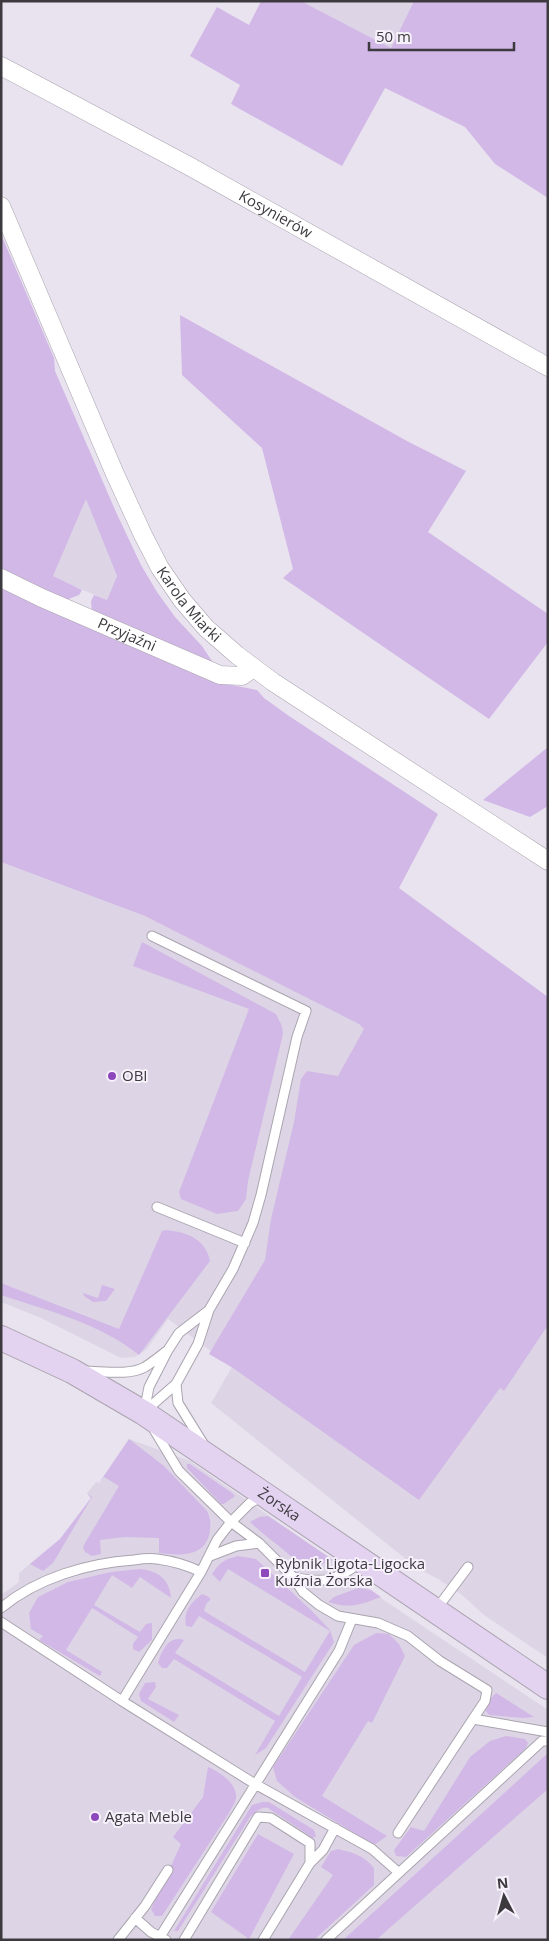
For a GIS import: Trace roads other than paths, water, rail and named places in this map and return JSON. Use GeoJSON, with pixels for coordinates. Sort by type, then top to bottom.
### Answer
{"type":"FeatureCollection","features":[{"type":"Feature","properties":{"kind":"main road","name":"Żorska"},"geometry":{"type":"LineString","coordinates":[[1,1338],[72,1371],[144,1413],[548,1686]]}},
{"type":"Feature","properties":{"kind":"street","name":"Kosynierów"},"geometry":{"type":"LineString","coordinates":[[1,66],[190,166],[548,367]]}},
{"type":"Feature","properties":{"kind":"street","name":"Karola Miarki"},"geometry":{"type":"LineString","coordinates":[[1,206],[115,474],[152,552],[170,584],[193,614],[221,642],[253,668],[548,861]]}},
{"type":"Feature","properties":{"kind":"street","name":"Przyjaźni"},"geometry":{"type":"LineString","coordinates":[[1,578],[42,598],[220,675],[242,676],[253,668]]}},
{"type":"Feature","properties":{"kind":"lane"},"geometry":{"type":"LineString","coordinates":[[144,1413],[176,1384],[198,1344],[209,1310],[233,1269],[245,1243],[261,1196],[298,1037],[306,1011],[152,936]]}},
{"type":"Feature","properties":{"kind":"lane"},"geometry":{"type":"LineString","coordinates":[[157,1207],[245,1243]]}},
{"type":"Feature","properties":{"kind":"lane"},"geometry":{"type":"LineString","coordinates":[[209,1310],[180,1333],[168,1350],[149,1387],[144,1413],[179,1472],[231,1522],[259,1542],[293,1577],[303,1592],[319,1605],[338,1616],[378,1624],[408,1636],[440,1661],[487,1690],[485,1701],[398,1833]]}},
{"type":"Feature","properties":{"kind":"lane"},"geometry":{"type":"LineString","coordinates":[[72,1371],[137,1370],[168,1350]]}},
{"type":"Feature","properties":{"kind":"lane"},"geometry":{"type":"LineString","coordinates":[[176,1384],[178,1403],[212,1459]]}},
{"type":"Feature","properties":{"kind":"lane"},"geometry":{"type":"LineString","coordinates":[[122,1701],[201,1572],[217,1540],[231,1522],[250,1503],[264,1495]]}},
{"type":"Feature","properties":{"kind":"lane"},"geometry":{"type":"LineString","coordinates":[[210,1556],[236,1546],[259,1542]]}},
{"type":"Feature","properties":{"kind":"lane"},"geometry":{"type":"LineString","coordinates":[[1,1608],[13,1598],[47,1580],[68,1572],[122,1560],[156,1558],[186,1565],[201,1572]]}},
{"type":"Feature","properties":{"kind":"lane"},"geometry":{"type":"LineString","coordinates":[[293,1577],[315,1582],[334,1579],[362,1561]]}},
{"type":"Feature","properties":{"kind":"lane"},"geometry":{"type":"LineString","coordinates":[[435,1611],[468,1568]]}},
{"type":"Feature","properties":{"kind":"lane"},"geometry":{"type":"LineString","coordinates":[[135,1918],[161,1939],[255,1784],[339,1651],[352,1619]]}},
{"type":"Feature","properties":{"kind":"lane"},"geometry":{"type":"LineString","coordinates":[[1,1622],[122,1701],[255,1784],[372,1849],[398,1872]]}},
{"type":"Feature","properties":{"kind":"lane"},"geometry":{"type":"LineString","coordinates":[[473,1719],[548,1732]]}},
{"type":"Feature","properties":{"kind":"lane"},"geometry":{"type":"LineString","coordinates":[[326,1940],[542,1741],[548,1741]]}},
{"type":"Feature","properties":{"kind":"lane"},"geometry":{"type":"LineString","coordinates":[[184,1940],[258,1817],[272,1818],[310,1843],[310,1862]]}},
{"type":"Feature","properties":{"kind":"lane"},"geometry":{"type":"LineString","coordinates":[[263,1940],[310,1862],[323,1850],[335,1828]]}},
{"type":"Feature","properties":{"kind":"lane"},"geometry":{"type":"LineString","coordinates":[[118,1940],[168,1870]]}},
{"type":"Feature","properties":{"kind":"place","name":"OBI"},"geometry":{"type":"Point","coordinates":[112,1076]}},
{"type":"Feature","properties":{"kind":"place","name":"Rybnik Ligota-Ligocka Kuźnia Żorska"},"geometry":{"type":"Point","coordinates":[265,1573]}},
{"type":"Feature","properties":{"kind":"place","name":"Agata Meble"},"geometry":{"type":"Point","coordinates":[95,1817]}}]}
